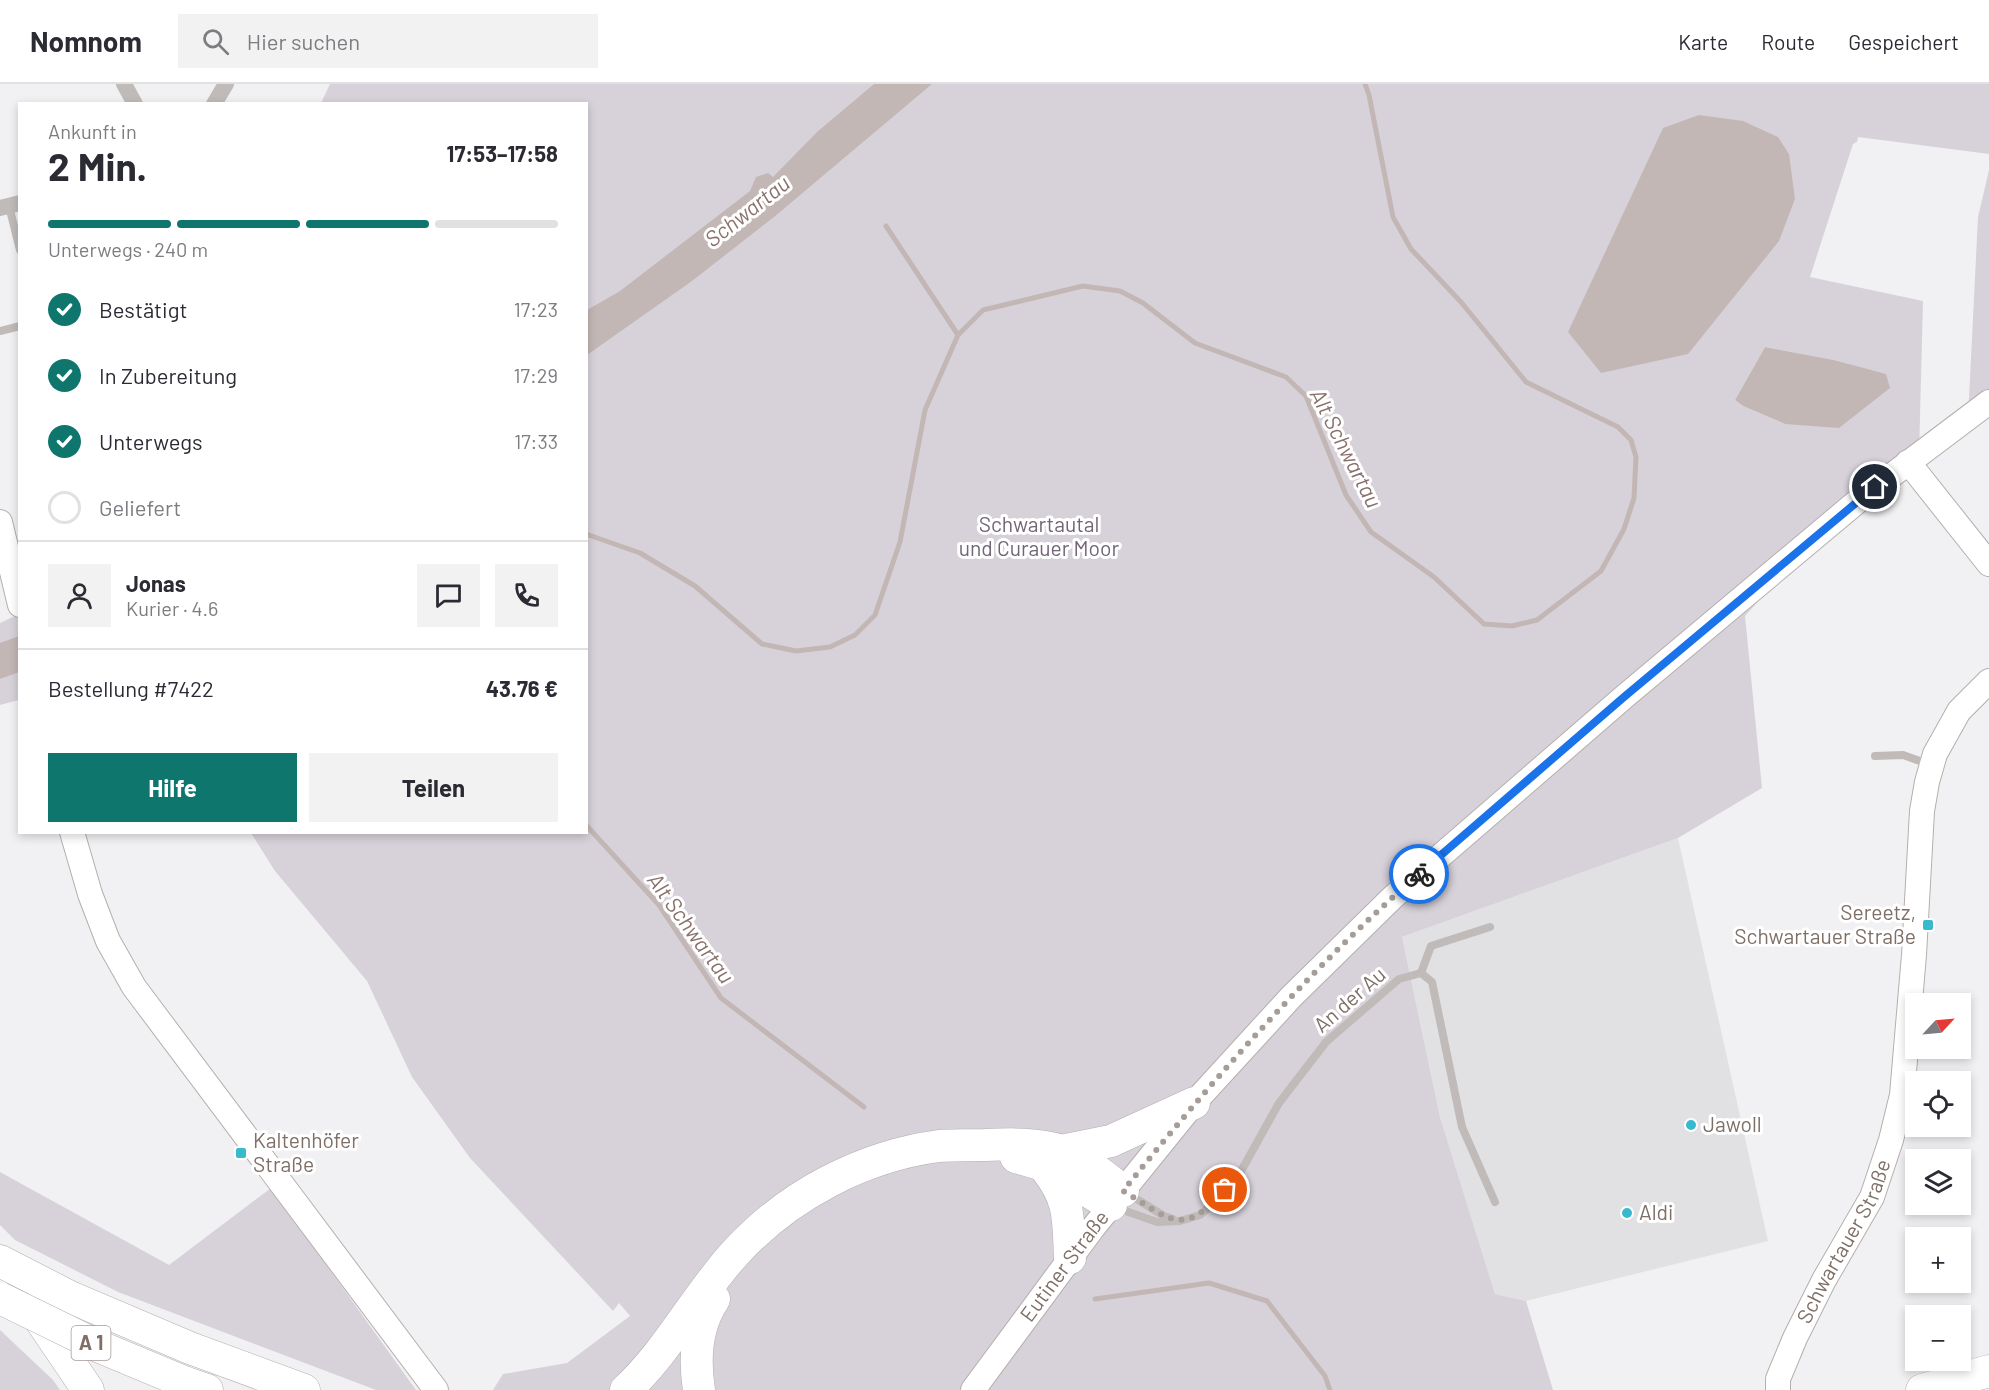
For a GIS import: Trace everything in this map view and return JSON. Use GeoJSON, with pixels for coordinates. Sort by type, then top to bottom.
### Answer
{"type":"FeatureCollection","features":[{"type":"Feature","properties":{"kind":"highway"},"geometry":{"type":"LineString","coordinates":[[1052,1158],[1112,1141],[1194,1103]]}},
{"type":"Feature","properties":{"kind":"highway"},"geometry":{"type":"LineString","coordinates":[[626,1390],[646,1371],[666,1346],[736,1252],[766,1222],[809,1192],[864,1166],[907,1153],[940,1146],[1000,1144],[1032,1146],[1052,1158],[1066,1203],[1070,1258]]}},
{"type":"Feature","properties":{"kind":"highway"},"geometry":{"type":"LineString","coordinates":[[699,1390],[695,1366],[700,1327],[712,1302],[736,1266],[760,1240],[808,1204],[861,1177],[906,1162],[945,1156],[999,1153],[1022,1158],[1084,1161],[1117,1198]]}},
{"type":"Feature","properties":{"kind":"highway"},"geometry":{"type":"LineString","coordinates":[[0,1263],[88,1390]]}},
{"type":"Feature","properties":{"kind":"highway","name":"A 1"},"geometry":{"type":"LineString","coordinates":[[0,1263],[70,1297],[190,1348],[304,1390]]}},
{"type":"Feature","properties":{"kind":"highway","name":"A 1"},"geometry":{"type":"LineString","coordinates":[[0,1298],[100,1347],[195,1386]]}},
{"type":"Feature","properties":{"kind":"highway"},"geometry":{"type":"LineString","coordinates":[[1922,1390],[1989,1371]]}},
{"type":"Feature","properties":{"kind":"street"},"geometry":{"type":"LineString","coordinates":[[124,84],[134,102]]}},
{"type":"Feature","properties":{"kind":"street"},"geometry":{"type":"LineString","coordinates":[[215,102],[226,84]]}},
{"type":"Feature","properties":{"kind":"street","name":"Eutiner Straße"},"geometry":{"type":"LineString","coordinates":[[973,1390],[1070,1258],[1194,1103],[1292,997],[1393,897],[1624,697],[1859,500],[1989,402]]}},
{"type":"Feature","properties":{"kind":"street"},"geometry":{"type":"LineString","coordinates":[[1908,462],[1989,564]]}},
{"type":"Feature","properties":{"kind":"street"},"geometry":{"type":"LineString","coordinates":[[0,522],[18,597]]}},
{"type":"Feature","properties":{"kind":"street","name":"Schwartauer Straße"},"geometry":{"type":"LineString","coordinates":[[1778,1390],[1778,1379],[1795,1338],[1824,1280],[1872,1197],[1891,1140],[1902,1095],[1914,955],[1922,812],[1935,754],[1959,711],[1989,681]]}},
{"type":"Feature","properties":{"kind":"street"},"geometry":{"type":"LineString","coordinates":[[73,834],[90,894],[108,942],[134,987],[436,1390]]}},
{"type":"Feature","properties":{"kind":"lane"},"geometry":{"type":"LineString","coordinates":[[10,206],[18,241]]}},
{"type":"Feature","properties":{"kind":"lane"},"geometry":{"type":"LineString","coordinates":[[0,331],[18,326]]}},
{"type":"Feature","properties":{"kind":"lane"},"geometry":{"type":"LineString","coordinates":[[1875,756],[1904,755],[1932,766]]}},
{"type":"Feature","properties":{"kind":"lane"},"geometry":{"type":"LineString","coordinates":[[1421,973],[1431,946],[1490,927]]}},
{"type":"Feature","properties":{"kind":"lane","name":"An der Au"},"geometry":{"type":"LineString","coordinates":[[1117,1198],[1157,1222],[1180,1221],[1200,1215],[1216,1201],[1240,1173],[1279,1103],[1326,1042],[1399,979],[1421,973],[1432,982],[1462,1126],[1495,1202]]}},
{"type":"Feature","properties":{"kind":"lane"},"geometry":{"type":"LineString","coordinates":[[1117,1198],[1180,1221]]}},
{"type":"Feature","properties":{"kind":"shaded area"},"geometry":{"type":"Polygon","coordinates":[[[1678,838],[1768,1241],[1526,1301],[1495,1294],[1440,1117],[1402,937],[1678,838]]]}},
{"type":"Feature","properties":{"kind":"green space","name":"Schwartautal und Curauer Moor"},"geometry":{"type":"Polygon","coordinates":[[[330,84],[1989,84],[1989,154],[1858,137],[1857,142],[1853,144],[1810,277],[1923,301],[1919,456],[1761,598],[1745,616],[1762,788],[1678,838],[1402,937],[1440,1117],[1495,1294],[1526,1301],[1553,1390],[493,1390],[503,1374],[567,1363],[630,1316],[619,1303],[613,1311],[470,1158],[412,1077],[367,981],[275,871],[252,834],[588,834],[588,102],[321,102],[330,84]],[[1765,347],[1735,400],[1743,406],[1785,424],[1886,375],[1834,360],[1765,347]]]}},
{"type":"Feature","properties":{"kind":"green space"},"geometry":{"type":"Polygon","coordinates":[[[1989,170],[1989,402],[1968,418],[1978,217],[1989,170]]]}},
{"type":"Feature","properties":{"kind":"green space"},"geometry":{"type":"Polygon","coordinates":[[[18,614],[18,700],[0,705],[0,623],[18,614]]]}},
{"type":"Feature","properties":{"kind":"green space"},"geometry":{"type":"Polygon","coordinates":[[[0,1172],[169,1265],[271,1188],[416,1390],[376,1390],[118,1292],[15,1240],[0,1225],[0,1172]]]}},
{"type":"Feature","properties":{"kind":"green space"},"geometry":{"type":"Polygon","coordinates":[[[0,1330],[53,1380],[60,1390],[0,1390],[0,1330]]]}},
{"type":"Feature","properties":{"kind":"water","name":"Schwartau"},"geometry":{"type":"Polygon","coordinates":[[[874,84],[932,84],[774,217],[692,281],[588,354],[588,309],[620,291],[750,191],[756,177],[768,173],[773,177],[817,132],[874,84]]]}},
{"type":"Feature","properties":{"kind":"water"},"geometry":{"type":"Polygon","coordinates":[[[1699,115],[1743,121],[1778,137],[1789,154],[1795,199],[1779,241],[1688,354],[1601,373],[1568,332],[1663,128],[1699,115]]]}},
{"type":"Feature","properties":{"kind":"water"},"geometry":{"type":"Polygon","coordinates":[[[1765,347],[1834,360],[1886,374],[1890,388],[1839,428],[1785,424],[1743,406],[1735,400],[1765,347]]]}},
{"type":"Feature","properties":{"kind":"water"},"geometry":{"type":"Polygon","coordinates":[[[18,636],[18,672],[0,679],[0,643],[18,636]]]}},
{"type":"Feature","properties":{"kind":"waterway","name":"Alt Schwartau"},"geometry":{"type":"LineString","coordinates":[[588,535],[640,553],[695,586],[762,644],[796,651],[830,647],[855,635],[875,615],[900,542],[925,410],[958,335],[983,310],[1083,286],[1120,291],[1143,303],[1195,343],[1286,377],[1306,396],[1346,495],[1371,532],[1434,577],[1484,624],[1512,626],[1537,620],[1601,571],[1624,529],[1634,498],[1636,457],[1631,440],[1618,427],[1526,382],[1461,302],[1411,249],[1393,217],[1365,84]]}},
{"type":"Feature","properties":{"kind":"waterway"},"geometry":{"type":"LineString","coordinates":[[886,226],[958,335]]}},
{"type":"Feature","properties":{"kind":"waterway","name":"Alt Schwartau"},"geometry":{"type":"LineString","coordinates":[[588,827],[659,905],[721,998],[864,1107]]}},
{"type":"Feature","properties":{"kind":"waterway","name":"Alt Schwartau"},"geometry":{"type":"LineString","coordinates":[[1095,1299],[1209,1283],[1267,1301],[1325,1376],[1330,1390]]}},
{"type":"Feature","properties":{"kind":"way so far"},"geometry":{"type":"LineString","coordinates":[[1225,1190],[1200,1215],[1180,1221],[1164,1216],[1123,1191],[1194,1103],[1292,997],[1419,874]]}},
{"type":"Feature","properties":{"kind":"place","name":"Sereetz, Schwartauer Straße"},"geometry":{"type":"Point","coordinates":[1928,925]}},
{"type":"Feature","properties":{"kind":"place","name":"Jawoll"},"geometry":{"type":"Point","coordinates":[1691,1125]}},
{"type":"Feature","properties":{"kind":"place","name":"Kaltenhöfer Straße"},"geometry":{"type":"Point","coordinates":[241,1153]}},
{"type":"Feature","properties":{"kind":"place","name":"Aldi"},"geometry":{"type":"Point","coordinates":[1627,1213]}},
{"type":"Feature","properties":{"kind":"route"},"geometry":{"type":"LineString","coordinates":[[1419,874],[1624,697],[1875,487]]}}]}
